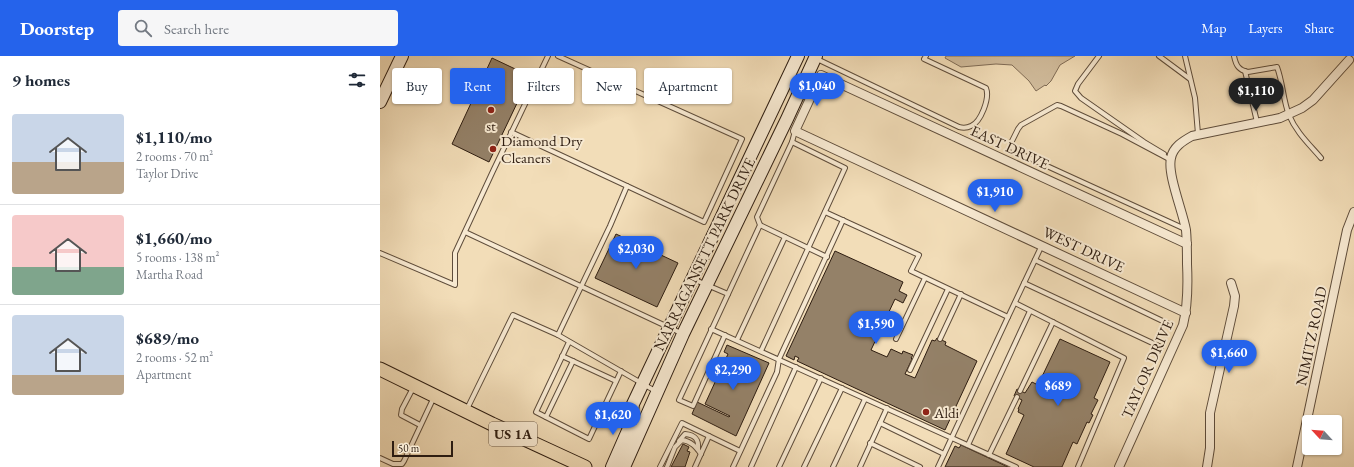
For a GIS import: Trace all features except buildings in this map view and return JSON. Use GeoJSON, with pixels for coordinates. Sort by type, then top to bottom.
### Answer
{"type":"FeatureCollection","features":[{"type":"Feature","properties":{"kind":"main road","name":"US 1A"},"geometry":{"type":"LineString","coordinates":[[380,369],[585,467]]}},
{"type":"Feature","properties":{"kind":"street"},"geometry":{"type":"LineString","coordinates":[[380,102],[402,56]]}},
{"type":"Feature","properties":{"kind":"street","name":"NARRAGANSETT PARK DRIVE"},"geometry":{"type":"LineString","coordinates":[[612,467],[630,426],[633,404],[642,384],[798,56]]}},
{"type":"Feature","properties":{"kind":"street","name":"NARRAGANSETT PARK DRIVE"},"geometry":{"type":"LineString","coordinates":[[624,467],[683,334],[815,57]]}},
{"type":"Feature","properties":{"kind":"street"},"geometry":{"type":"LineString","coordinates":[[1171,159],[1175,148],[1192,136],[1280,118],[1302,108],[1313,100],[1350,61]]}},
{"type":"Feature","properties":{"kind":"street","name":"EAST DRIVE"},"geometry":{"type":"LineString","coordinates":[[795,131],[821,75],[1187,244]]}},
{"type":"Feature","properties":{"kind":"street","name":"WEST DRIVE"},"geometry":{"type":"LineString","coordinates":[[795,131],[873,169],[1186,312]]}},
{"type":"Feature","properties":{"kind":"street","name":"TAYLOR DRIVE"},"geometry":{"type":"LineString","coordinates":[[1119,467],[1183,325],[1186,312],[1188,291],[1186,229],[1171,172],[1171,159]]}},
{"type":"Feature","properties":{"kind":"street","name":"NIMITZ ROAD"},"geometry":{"type":"LineString","coordinates":[[1297,467],[1347,230],[1354,212]]}},
{"type":"Feature","properties":{"kind":"street"},"geometry":{"type":"LineString","coordinates":[[1207,467],[1210,448],[1210,413],[1234,306],[1235,296],[1231,283]]}},
{"type":"Feature","properties":{"kind":"lane"},"geometry":{"type":"LineString","coordinates":[[380,253],[455,285],[455,253],[548,56]]}},
{"type":"Feature","properties":{"kind":"lane"},"geometry":{"type":"LineString","coordinates":[[558,56],[742,138],[704,222]]}},
{"type":"Feature","properties":{"kind":"lane"},"geometry":{"type":"LineString","coordinates":[[815,57],[959,127],[967,128],[973,126],[977,122],[986,102],[988,93],[986,88],[924,59],[926,56]]}},
{"type":"Feature","properties":{"kind":"lane"},"geometry":{"type":"LineString","coordinates":[[1098,56],[1078,84],[1075,91],[1081,98],[1171,159]]}},
{"type":"Feature","properties":{"kind":"lane"},"geometry":{"type":"LineString","coordinates":[[1159,56],[1190,79]]}},
{"type":"Feature","properties":{"kind":"lane"},"geometry":{"type":"LineString","coordinates":[[1185,56],[1195,98],[1198,134]]}},
{"type":"Feature","properties":{"kind":"lane"},"geometry":{"type":"LineString","coordinates":[[1234,56],[1236,65],[1241,70],[1248,72],[1277,67],[1289,114],[1297,131],[1321,158]]}},
{"type":"Feature","properties":{"kind":"lane"},"geometry":{"type":"LineString","coordinates":[[1246,71],[1257,122]]}},
{"type":"Feature","properties":{"kind":"lane"},"geometry":{"type":"LineString","coordinates":[[1171,159],[1122,134],[1061,106],[1052,107],[1021,125],[1011,144],[1014,151],[1186,229]]}},
{"type":"Feature","properties":{"kind":"lane"},"geometry":{"type":"LineString","coordinates":[[795,131],[792,142],[757,217],[760,225],[826,256]]}},
{"type":"Feature","properties":{"kind":"lane"},"geometry":{"type":"LineString","coordinates":[[511,132],[717,228]]}},
{"type":"Feature","properties":{"kind":"lane"},"geometry":{"type":"LineString","coordinates":[[761,351],[845,168],[792,142]]}},
{"type":"Feature","properties":{"kind":"lane"},"geometry":{"type":"LineString","coordinates":[[558,335],[610,226],[626,186]]}},
{"type":"Feature","properties":{"kind":"lane"},"geometry":{"type":"LineString","coordinates":[[825,212],[918,255],[911,271],[1008,317]]}},
{"type":"Feature","properties":{"kind":"lane"},"geometry":{"type":"LineString","coordinates":[[733,467],[777,372],[779,359],[843,220]]}},
{"type":"Feature","properties":{"kind":"lane"},"geometry":{"type":"LineString","coordinates":[[725,335],[693,406],[679,400],[760,225]]}},
{"type":"Feature","properties":{"kind":"lane"},"geometry":{"type":"LineString","coordinates":[[465,232],[683,334]]}},
{"type":"Feature","properties":{"kind":"lane"},"geometry":{"type":"LineString","coordinates":[[737,340],[785,237]]}},
{"type":"Feature","properties":{"kind":"lane"},"geometry":{"type":"LineString","coordinates":[[938,467],[1042,245]]}},
{"type":"Feature","properties":{"kind":"lane"},"geometry":{"type":"LineString","coordinates":[[1035,260],[1170,325]]}},
{"type":"Feature","properties":{"kind":"lane"},"geometry":{"type":"LineString","coordinates":[[693,278],[728,294]]}},
{"type":"Feature","properties":{"kind":"lane"},"geometry":{"type":"LineString","coordinates":[[896,339],[924,278]]}},
{"type":"Feature","properties":{"kind":"lane"},"geometry":{"type":"LineString","coordinates":[[1024,283],[1161,348]]}},
{"type":"Feature","properties":{"kind":"lane"},"geometry":{"type":"LineString","coordinates":[[910,370],[948,289]]}},
{"type":"Feature","properties":{"kind":"lane"},"geometry":{"type":"LineString","coordinates":[[940,339],[960,294]]}},
{"type":"Feature","properties":{"kind":"lane"},"geometry":{"type":"LineString","coordinates":[[1015,303],[1124,358],[1078,467]]}},
{"type":"Feature","properties":{"kind":"lane"},"geometry":{"type":"LineString","coordinates":[[968,445],[1030,311]]}},
{"type":"Feature","properties":{"kind":"lane"},"geometry":{"type":"LineString","coordinates":[[466,411],[513,315],[558,335],[657,392]]}},
{"type":"Feature","properties":{"kind":"lane"},"geometry":{"type":"LineString","coordinates":[[1020,391],[1053,322]]}},
{"type":"Feature","properties":{"kind":"lane"},"geometry":{"type":"LineString","coordinates":[[711,329],[1016,467]]}},
{"type":"Feature","properties":{"kind":"lane"},"geometry":{"type":"LineString","coordinates":[[569,342],[536,412],[546,418],[589,438],[621,371]]}},
{"type":"Feature","properties":{"kind":"lane"},"geometry":{"type":"LineString","coordinates":[[562,356],[616,381]]}},
{"type":"Feature","properties":{"kind":"lane"},"geometry":{"type":"LineString","coordinates":[[546,418],[573,361]]}},
{"type":"Feature","properties":{"kind":"lane"},"geometry":{"type":"LineString","coordinates":[[750,467],[796,367]]}},
{"type":"Feature","properties":{"kind":"lane"},"geometry":{"type":"LineString","coordinates":[[779,467],[821,378]]}},
{"type":"Feature","properties":{"kind":"lane"},"geometry":{"type":"LineString","coordinates":[[414,385],[402,409],[401,415],[420,425]]}},
{"type":"Feature","properties":{"kind":"lane"},"geometry":{"type":"LineString","coordinates":[[804,467],[842,388]]}},
{"type":"Feature","properties":{"kind":"lane"},"geometry":{"type":"LineString","coordinates":[[380,458],[393,464],[402,464],[434,396]]}},
{"type":"Feature","properties":{"kind":"lane"},"geometry":{"type":"LineString","coordinates":[[989,455],[1017,397]]}},
{"type":"Feature","properties":{"kind":"lane"},"geometry":{"type":"LineString","coordinates":[[834,467],[866,399]]}},
{"type":"Feature","properties":{"kind":"lane"},"geometry":{"type":"LineString","coordinates":[[860,467],[887,408]]}},
{"type":"Feature","properties":{"kind":"lane"},"geometry":{"type":"LineString","coordinates":[[660,467],[682,423],[741,450]]}},
{"type":"Feature","properties":{"kind":"lane"},"geometry":{"type":"LineString","coordinates":[[880,423],[944,454]]}},
{"type":"Feature","properties":{"kind":"lane"},"geometry":{"type":"LineString","coordinates":[[667,467],[675,447],[685,434],[692,434],[696,437],[698,449]]}},
{"type":"Feature","properties":{"kind":"lane"},"geometry":{"type":"LineString","coordinates":[[695,467],[709,436]]}},
{"type":"Feature","properties":{"kind":"lane"},"geometry":{"type":"LineString","coordinates":[[675,447],[682,440],[687,441],[698,449],[701,454]]}},
{"type":"Feature","properties":{"kind":"lane"},"geometry":{"type":"LineString","coordinates":[[870,444],[920,467]]}},
{"type":"Feature","properties":{"kind":"shaded area"},"geometry":{"type":"Polygon","coordinates":[[[946,56],[1075,56],[1060,65],[1051,81],[1046,86],[1045,85],[1036,91],[1029,81],[1012,65],[996,64],[961,67],[945,58],[946,56]]]}},
{"type":"Feature","properties":{"kind":"place","name":"st"},"geometry":{"type":"Point","coordinates":[491,110]}},
{"type":"Feature","properties":{"kind":"place","name":"Diamond Dry Cleaners"},"geometry":{"type":"Point","coordinates":[493,149]}},
{"type":"Feature","properties":{"kind":"place","name":"Aldi"},"geometry":{"type":"Point","coordinates":[926,412]}}]}
